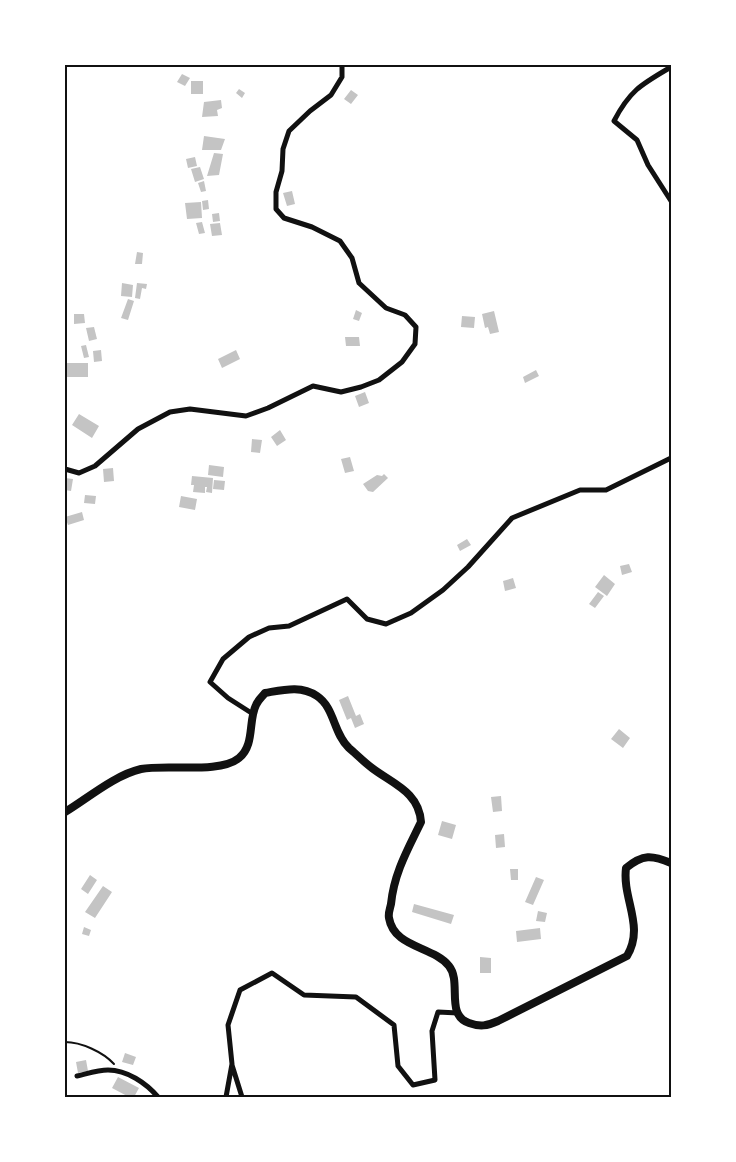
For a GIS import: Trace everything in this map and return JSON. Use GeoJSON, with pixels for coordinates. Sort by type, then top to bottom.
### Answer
{"type":"FeatureCollection","features":[{"type":"Feature","properties":{"kind":"main road"},"geometry":{"type":"LineString","coordinates":[[65,812],[117,780],[142,769],[223,766],[232,763],[245,752],[251,734],[256,705],[265,693],[298,688],[318,696],[329,708],[339,736],[348,747],[372,768],[402,787],[417,806],[421,822],[397,870],[388,916],[393,932],[400,938],[441,959],[449,966],[454,978],[455,1005],[460,1018],[477,1027],[488,1026],[628,956],[636,936],[625,880],[626,868],[637,859],[655,857],[671,863]]}},
{"type":"Feature","properties":{"kind":"street"},"geometry":{"type":"LineString","coordinates":[[65,469],[79,473],[95,466],[138,429],[170,412],[190,409],[246,416],[268,408],[313,386],[340,392],[361,388],[379,380],[402,362],[415,344],[416,327],[405,315],[386,308],[359,283],[352,258],[340,241],[284,218],[276,209],[276,192],[282,171],[283,149],[289,131],[310,111],[331,95],[342,77],[342,65]]}},
{"type":"Feature","properties":{"kind":"street"},"geometry":{"type":"LineString","coordinates":[[671,67],[640,86],[624,101],[614,121],[637,140],[648,165],[671,201]]}},
{"type":"Feature","properties":{"kind":"street"},"geometry":{"type":"LineString","coordinates":[[253,714],[228,698],[210,682],[222,659],[249,637],[269,628],[289,626],[346,599],[367,619],[386,624],[411,613],[443,590],[468,567],[512,518],[580,490],[606,490],[671,458]]}},
{"type":"Feature","properties":{"kind":"street"},"geometry":{"type":"LineString","coordinates":[[242,1097],[232,1064],[228,1025],[240,990],[272,973],[304,996],[356,997],[394,1025],[398,1066],[413,1085],[435,1080],[432,1031],[438,1012],[458,1013]]}},
{"type":"Feature","properties":{"kind":"street"},"geometry":{"type":"LineString","coordinates":[[226,1097],[232,1064]]}},
{"type":"Feature","properties":{"kind":"street"},"geometry":{"type":"LineString","coordinates":[[77,1076],[107,1070],[120,1072],[138,1079],[158,1097]]}},
{"type":"Feature","properties":{"kind":"path"},"geometry":{"type":"LineString","coordinates":[[65,1042],[75,1042],[107,1056],[120,1072]]}},
{"type":"Feature","properties":{"kind":"building"},"geometry":{"type":"Polygon","coordinates":[[[182,74],[190,78],[185,86],[177,82],[182,74]]]}},
{"type":"Feature","properties":{"kind":"building"},"geometry":{"type":"Polygon","coordinates":[[[191,81],[203,81],[203,94],[191,94],[191,81]]]}},
{"type":"Feature","properties":{"kind":"building"},"geometry":{"type":"Polygon","coordinates":[[[239,89],[245,93],[242,98],[236,93],[239,89]]]}},
{"type":"Feature","properties":{"kind":"building"},"geometry":{"type":"Polygon","coordinates":[[[351,90],[358,95],[351,104],[344,99],[351,90]]]}},
{"type":"Feature","properties":{"kind":"building"},"geometry":{"type":"Polygon","coordinates":[[[221,100],[222,108],[217,110],[218,116],[202,117],[204,102],[221,100]]]}},
{"type":"Feature","properties":{"kind":"building"},"geometry":{"type":"Polygon","coordinates":[[[204,136],[225,139],[221,150],[202,150],[204,136]]]}},
{"type":"Feature","properties":{"kind":"building"},"geometry":{"type":"Polygon","coordinates":[[[214,153],[223,154],[219,175],[207,176],[214,153]]]}},
{"type":"Feature","properties":{"kind":"building"},"geometry":{"type":"Polygon","coordinates":[[[195,157],[197,166],[188,168],[186,159],[195,157]]]}},
{"type":"Feature","properties":{"kind":"building"},"geometry":{"type":"Polygon","coordinates":[[[200,167],[204,179],[195,182],[191,169],[200,167]]]}},
{"type":"Feature","properties":{"kind":"building"},"geometry":{"type":"Polygon","coordinates":[[[204,181],[206,191],[201,192],[198,183],[204,181]]]}},
{"type":"Feature","properties":{"kind":"building"},"geometry":{"type":"Polygon","coordinates":[[[292,191],[295,204],[287,206],[283,193],[292,191]]]}},
{"type":"Feature","properties":{"kind":"building"},"geometry":{"type":"Polygon","coordinates":[[[208,200],[209,209],[203,210],[202,201],[208,200]]]}},
{"type":"Feature","properties":{"kind":"building"},"geometry":{"type":"Polygon","coordinates":[[[201,202],[202,218],[187,219],[185,203],[201,202]]]}},
{"type":"Feature","properties":{"kind":"building"},"geometry":{"type":"Polygon","coordinates":[[[219,213],[220,221],[213,222],[212,214],[219,213]]]}},
{"type":"Feature","properties":{"kind":"building"},"geometry":{"type":"Polygon","coordinates":[[[202,222],[205,233],[199,234],[196,223],[202,222]]]}},
{"type":"Feature","properties":{"kind":"building"},"geometry":{"type":"Polygon","coordinates":[[[220,223],[222,235],[212,236],[210,224],[220,223]]]}},
{"type":"Feature","properties":{"kind":"building"},"geometry":{"type":"Polygon","coordinates":[[[137,252],[143,253],[142,264],[135,264],[137,252]]]}},
{"type":"Feature","properties":{"kind":"building"},"geometry":{"type":"Polygon","coordinates":[[[122,283],[133,285],[132,297],[121,296],[122,283]]]}},
{"type":"Feature","properties":{"kind":"building"},"geometry":{"type":"Polygon","coordinates":[[[137,283],[147,284],[146,289],[142,288],[140,299],[135,298],[137,283]]]}},
{"type":"Feature","properties":{"kind":"building"},"geometry":{"type":"Polygon","coordinates":[[[128,299],[134,301],[128,320],[121,318],[128,299]]]}},
{"type":"Feature","properties":{"kind":"building"},"geometry":{"type":"Polygon","coordinates":[[[356,310],[362,313],[359,321],[353,319],[356,310]]]}},
{"type":"Feature","properties":{"kind":"building"},"geometry":{"type":"Polygon","coordinates":[[[494,311],[499,332],[490,334],[488,327],[485,328],[482,314],[494,311]]]}},
{"type":"Feature","properties":{"kind":"building"},"geometry":{"type":"Polygon","coordinates":[[[74,314],[84,314],[85,323],[74,324],[74,314]]]}},
{"type":"Feature","properties":{"kind":"building"},"geometry":{"type":"Polygon","coordinates":[[[462,316],[475,317],[474,328],[461,327],[462,316]]]}},
{"type":"Feature","properties":{"kind":"building"},"geometry":{"type":"Polygon","coordinates":[[[94,327],[97,339],[89,341],[86,328],[94,327]]]}},
{"type":"Feature","properties":{"kind":"building"},"geometry":{"type":"Polygon","coordinates":[[[345,337],[359,337],[360,346],[346,346],[345,337]]]}},
{"type":"Feature","properties":{"kind":"building"},"geometry":{"type":"Polygon","coordinates":[[[86,345],[89,357],[84,358],[81,346],[86,345]]]}},
{"type":"Feature","properties":{"kind":"building"},"geometry":{"type":"Polygon","coordinates":[[[101,350],[102,361],[94,362],[93,351],[101,350]]]}},
{"type":"Feature","properties":{"kind":"building"},"geometry":{"type":"Polygon","coordinates":[[[236,350],[240,359],[222,368],[218,359],[236,350]]]}},
{"type":"Feature","properties":{"kind":"building"},"geometry":{"type":"Polygon","coordinates":[[[67,363],[88,363],[88,377],[66,377],[67,363]]]}},
{"type":"Feature","properties":{"kind":"building"},"geometry":{"type":"Polygon","coordinates":[[[536,370],[539,376],[525,383],[523,377],[536,370]]]}},
{"type":"Feature","properties":{"kind":"building"},"geometry":{"type":"Polygon","coordinates":[[[365,392],[369,403],[359,407],[355,396],[365,392]]]}},
{"type":"Feature","properties":{"kind":"building"},"geometry":{"type":"Polygon","coordinates":[[[79,414],[99,426],[92,438],[72,425],[79,414]]]}},
{"type":"Feature","properties":{"kind":"building"},"geometry":{"type":"Polygon","coordinates":[[[280,430],[286,440],[277,446],[271,437],[280,430]]]}},
{"type":"Feature","properties":{"kind":"building"},"geometry":{"type":"Polygon","coordinates":[[[252,439],[262,440],[260,453],[251,452],[252,439]]]}},
{"type":"Feature","properties":{"kind":"building"},"geometry":{"type":"Polygon","coordinates":[[[350,457],[354,471],[345,473],[341,459],[350,457]]]}},
{"type":"Feature","properties":{"kind":"building"},"geometry":{"type":"Polygon","coordinates":[[[209,465],[224,467],[223,477],[208,475],[209,465]]]}},
{"type":"Feature","properties":{"kind":"building"},"geometry":{"type":"Polygon","coordinates":[[[113,468],[114,481],[104,482],[103,469],[113,468]]]}},
{"type":"Feature","properties":{"kind":"building"},"geometry":{"type":"Polygon","coordinates":[[[384,474],[388,478],[373,492],[368,491],[363,484],[377,475],[382,476],[384,474]]]}},
{"type":"Feature","properties":{"kind":"building"},"geometry":{"type":"Polygon","coordinates":[[[192,476],[213,478],[212,493],[206,492],[207,487],[205,487],[205,493],[193,492],[194,485],[191,485],[192,476]]]}},
{"type":"Feature","properties":{"kind":"building"},"geometry":{"type":"Polygon","coordinates":[[[65,478],[73,479],[71,491],[65,490],[65,478]]]}},
{"type":"Feature","properties":{"kind":"building"},"geometry":{"type":"Polygon","coordinates":[[[214,480],[225,481],[224,490],[213,489],[214,480]]]}},
{"type":"Feature","properties":{"kind":"building"},"geometry":{"type":"Polygon","coordinates":[[[85,495],[96,496],[95,504],[84,503],[85,495]]]}},
{"type":"Feature","properties":{"kind":"building"},"geometry":{"type":"Polygon","coordinates":[[[181,496],[197,499],[195,510],[179,507],[181,496]]]}},
{"type":"Feature","properties":{"kind":"building"},"geometry":{"type":"Polygon","coordinates":[[[82,512],[84,520],[68,525],[65,517],[82,512]]]}},
{"type":"Feature","properties":{"kind":"building"},"geometry":{"type":"Polygon","coordinates":[[[467,539],[471,545],[460,551],[457,545],[467,539]]]}},
{"type":"Feature","properties":{"kind":"building"},"geometry":{"type":"Polygon","coordinates":[[[629,564],[632,572],[622,575],[620,566],[629,564]]]}},
{"type":"Feature","properties":{"kind":"building"},"geometry":{"type":"Polygon","coordinates":[[[604,575],[615,584],[607,596],[595,587],[604,575]]]}},
{"type":"Feature","properties":{"kind":"building"},"geometry":{"type":"Polygon","coordinates":[[[513,578],[516,588],[505,591],[503,581],[513,578]]]}},
{"type":"Feature","properties":{"kind":"building"},"geometry":{"type":"Polygon","coordinates":[[[598,592],[604,596],[595,608],[589,604],[598,592]]]}},
{"type":"Feature","properties":{"kind":"building"},"geometry":{"type":"Polygon","coordinates":[[[348,696],[356,716],[360,714],[364,724],[355,728],[351,718],[347,720],[339,700],[348,696]]]}},
{"type":"Feature","properties":{"kind":"building"},"geometry":{"type":"Polygon","coordinates":[[[619,729],[630,738],[623,748],[611,739],[619,729]]]}},
{"type":"Feature","properties":{"kind":"building"},"geometry":{"type":"Polygon","coordinates":[[[501,796],[502,811],[493,812],[491,797],[501,796]]]}},
{"type":"Feature","properties":{"kind":"building"},"geometry":{"type":"Polygon","coordinates":[[[442,821],[456,825],[452,839],[438,835],[442,821]]]}},
{"type":"Feature","properties":{"kind":"building"},"geometry":{"type":"Polygon","coordinates":[[[504,834],[505,847],[496,848],[495,835],[504,834]]]}},
{"type":"Feature","properties":{"kind":"building"},"geometry":{"type":"Polygon","coordinates":[[[510,869],[518,869],[518,880],[511,880],[510,869]]]}},
{"type":"Feature","properties":{"kind":"building"},"geometry":{"type":"Polygon","coordinates":[[[90,875],[97,880],[88,894],[81,889],[90,875]]]}},
{"type":"Feature","properties":{"kind":"building"},"geometry":{"type":"Polygon","coordinates":[[[536,877],[544,880],[533,905],[525,902],[536,877]]]}},
{"type":"Feature","properties":{"kind":"building"},"geometry":{"type":"Polygon","coordinates":[[[103,886],[112,892],[95,918],[85,912],[103,886]]]}},
{"type":"Feature","properties":{"kind":"building"},"geometry":{"type":"Polygon","coordinates":[[[414,904],[454,915],[451,924],[412,912],[414,904]]]}},
{"type":"Feature","properties":{"kind":"building"},"geometry":{"type":"Polygon","coordinates":[[[538,911],[547,913],[545,922],[536,921],[538,911]]]}},
{"type":"Feature","properties":{"kind":"building"},"geometry":{"type":"Polygon","coordinates":[[[84,927],[91,930],[89,936],[82,934],[84,927]]]}},
{"type":"Feature","properties":{"kind":"building"},"geometry":{"type":"Polygon","coordinates":[[[540,928],[541,939],[517,942],[516,931],[540,928]]]}},
{"type":"Feature","properties":{"kind":"building"},"geometry":{"type":"Polygon","coordinates":[[[480,957],[491,958],[491,973],[480,973],[480,957]]]}},
{"type":"Feature","properties":{"kind":"building"},"geometry":{"type":"Polygon","coordinates":[[[125,1053],[136,1057],[133,1065],[122,1062],[125,1053]]]}},
{"type":"Feature","properties":{"kind":"building"},"geometry":{"type":"Polygon","coordinates":[[[86,1060],[88,1071],[78,1073],[76,1062],[86,1060]]]}},
{"type":"Feature","properties":{"kind":"building"},"geometry":{"type":"Polygon","coordinates":[[[118,1077],[139,1088],[134,1097],[129,1097],[112,1088],[118,1077]]]}}]}
